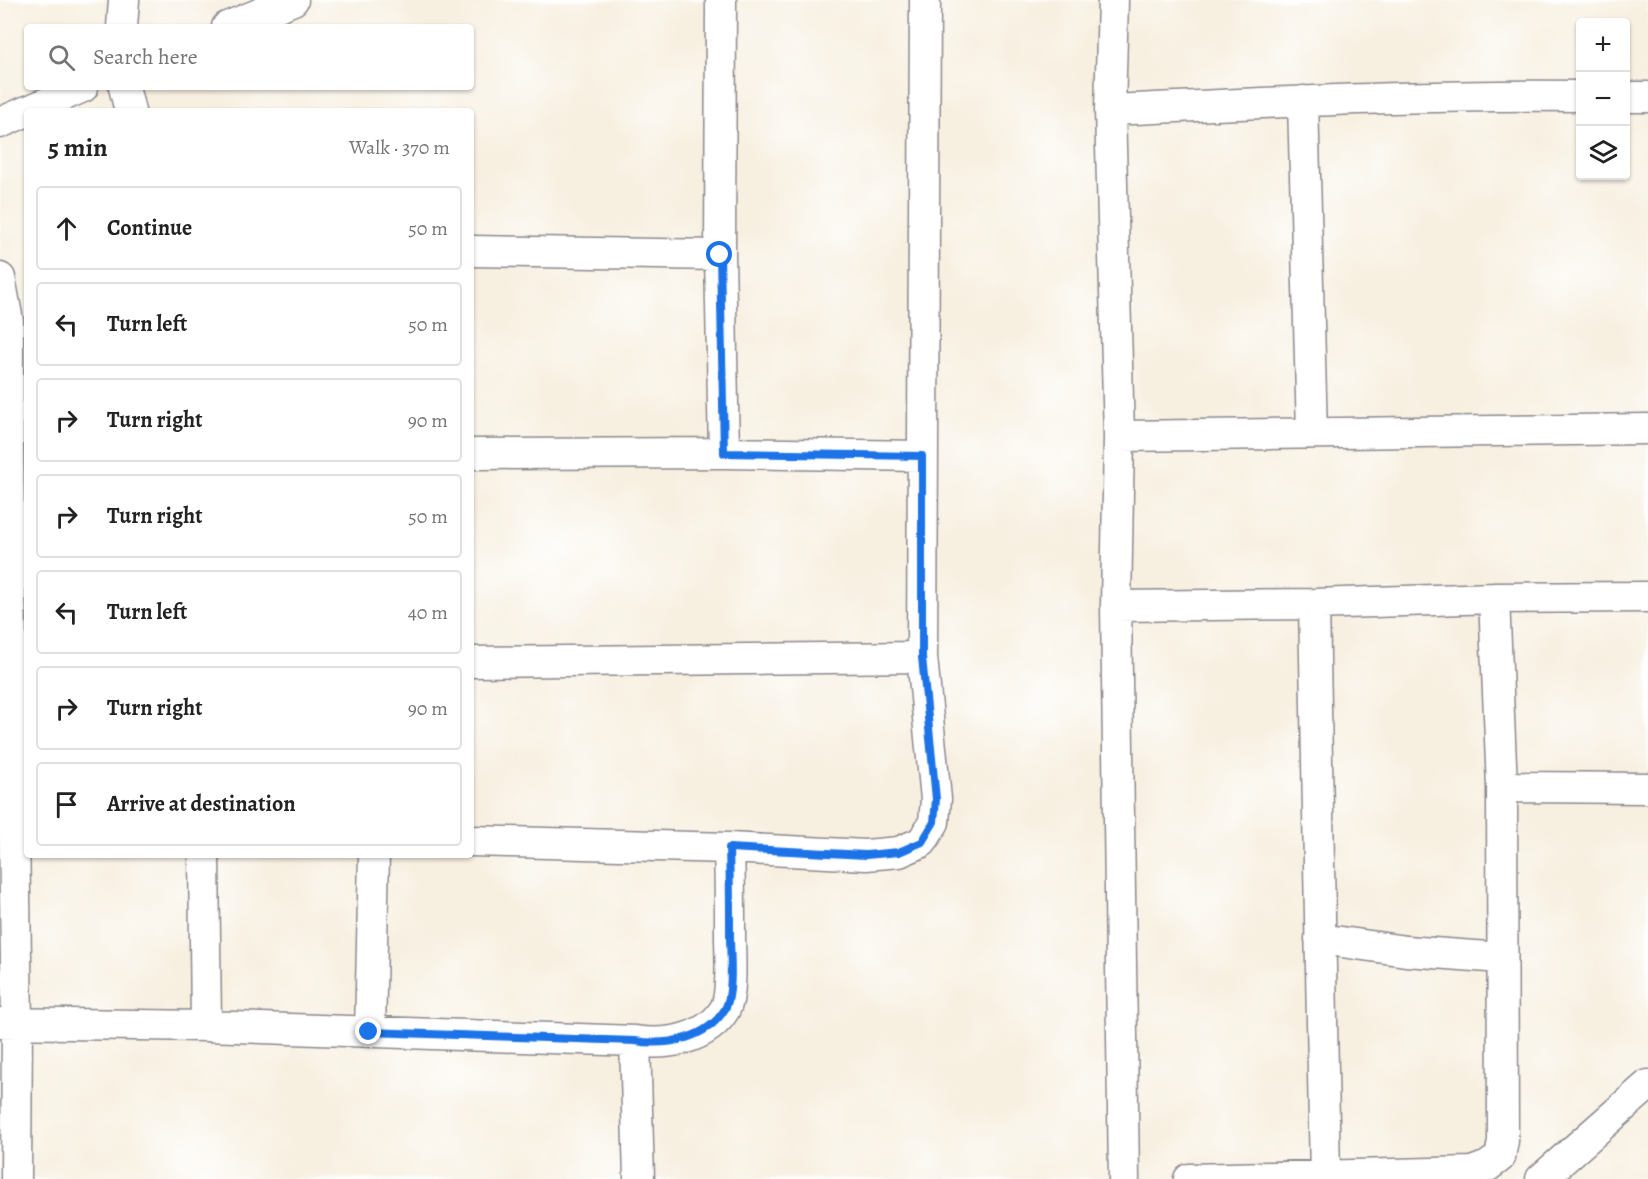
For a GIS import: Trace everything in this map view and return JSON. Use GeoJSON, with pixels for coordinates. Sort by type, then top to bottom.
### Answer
{"type":"FeatureCollection","features":[{"type":"Feature","properties":{"kind":"street"},"geometry":{"type":"LineString","coordinates":[[122,24],[124,0]]}},
{"type":"Feature","properties":{"kind":"street"},"geometry":{"type":"LineString","coordinates":[[234,24],[293,0]]}},
{"type":"Feature","properties":{"kind":"street"},"geometry":{"type":"LineString","coordinates":[[721,0],[720,255],[724,453]]}},
{"type":"Feature","properties":{"kind":"street"},"geometry":{"type":"LineString","coordinates":[[474,841],[729,848],[866,855],[899,852],[922,842],[934,822],[936,799],[922,657],[925,0]]}},
{"type":"Feature","properties":{"kind":"street"},"geometry":{"type":"LineString","coordinates":[[1113,0],[1110,110],[1119,435],[1116,606],[1124,1179]]}},
{"type":"Feature","properties":{"kind":"street"},"geometry":{"type":"LineString","coordinates":[[35,108],[76,90]]}},
{"type":"Feature","properties":{"kind":"street"},"geometry":{"type":"LineString","coordinates":[[125,90],[129,108]]}},
{"type":"Feature","properties":{"kind":"street"},"geometry":{"type":"LineString","coordinates":[[1110,110],[1491,95],[1576,96]]}},
{"type":"Feature","properties":{"kind":"street"},"geometry":{"type":"LineString","coordinates":[[1630,97],[1648,97]]}},
{"type":"Feature","properties":{"kind":"street"},"geometry":{"type":"LineString","coordinates":[[1303,101],[1312,433]]}},
{"type":"Feature","properties":{"kind":"street"},"geometry":{"type":"LineString","coordinates":[[0,123],[24,113]]}},
{"type":"Feature","properties":{"kind":"street"},"geometry":{"type":"LineString","coordinates":[[474,251],[720,255]]}},
{"type":"Feature","properties":{"kind":"street"},"geometry":{"type":"LineString","coordinates":[[0,278],[8,321],[17,447],[7,848],[9,1023],[16,1179]]}},
{"type":"Feature","properties":{"kind":"street"},"geometry":{"type":"LineString","coordinates":[[1119,435],[1648,429]]}},
{"type":"Feature","properties":{"kind":"street"},"geometry":{"type":"LineString","coordinates":[[474,454],[724,453],[922,456]]}},
{"type":"Feature","properties":{"kind":"street"},"geometry":{"type":"LineString","coordinates":[[1116,606],[1648,597]]}},
{"type":"Feature","properties":{"kind":"street"},"geometry":{"type":"LineString","coordinates":[[1189,1179],[1472,1172],[1488,1166],[1500,1157],[1503,1141],[1502,787],[1494,598]]}},
{"type":"Feature","properties":{"kind":"street"},"geometry":{"type":"LineString","coordinates":[[1314,604],[1325,1176]]}},
{"type":"Feature","properties":{"kind":"street"},"geometry":{"type":"LineString","coordinates":[[474,662],[922,657]]}},
{"type":"Feature","properties":{"kind":"street"},"geometry":{"type":"LineString","coordinates":[[1502,787],[1648,788]]}},
{"type":"Feature","properties":{"kind":"street"},"geometry":{"type":"LineString","coordinates":[[9,1023],[206,1026],[635,1041],[652,1044],[694,1036],[712,1026],[726,1007],[731,981],[729,848]]}},
{"type":"Feature","properties":{"kind":"street"},"geometry":{"type":"LineString","coordinates":[[204,858],[206,1026]]}},
{"type":"Feature","properties":{"kind":"street"},"geometry":{"type":"LineString","coordinates":[[369,1032],[374,858]]}},
{"type":"Feature","properties":{"kind":"street"},"geometry":{"type":"LineString","coordinates":[[1320,939],[1406,951],[1503,958]]}},
{"type":"Feature","properties":{"kind":"street"},"geometry":{"type":"LineString","coordinates":[[635,1041],[639,1179]]}},
{"type":"Feature","properties":{"kind":"street"},"geometry":{"type":"LineString","coordinates":[[1541,1179],[1648,1085]]}},
{"type":"Feature","properties":{"kind":"route"},"geometry":{"type":"LineString","coordinates":[[369,1032],[635,1041],[652,1044],[694,1036],[712,1026],[726,1007],[731,981],[729,848],[866,855],[899,852],[922,842],[934,822],[936,799],[922,657],[922,456],[724,453],[720,255]]}}]}
